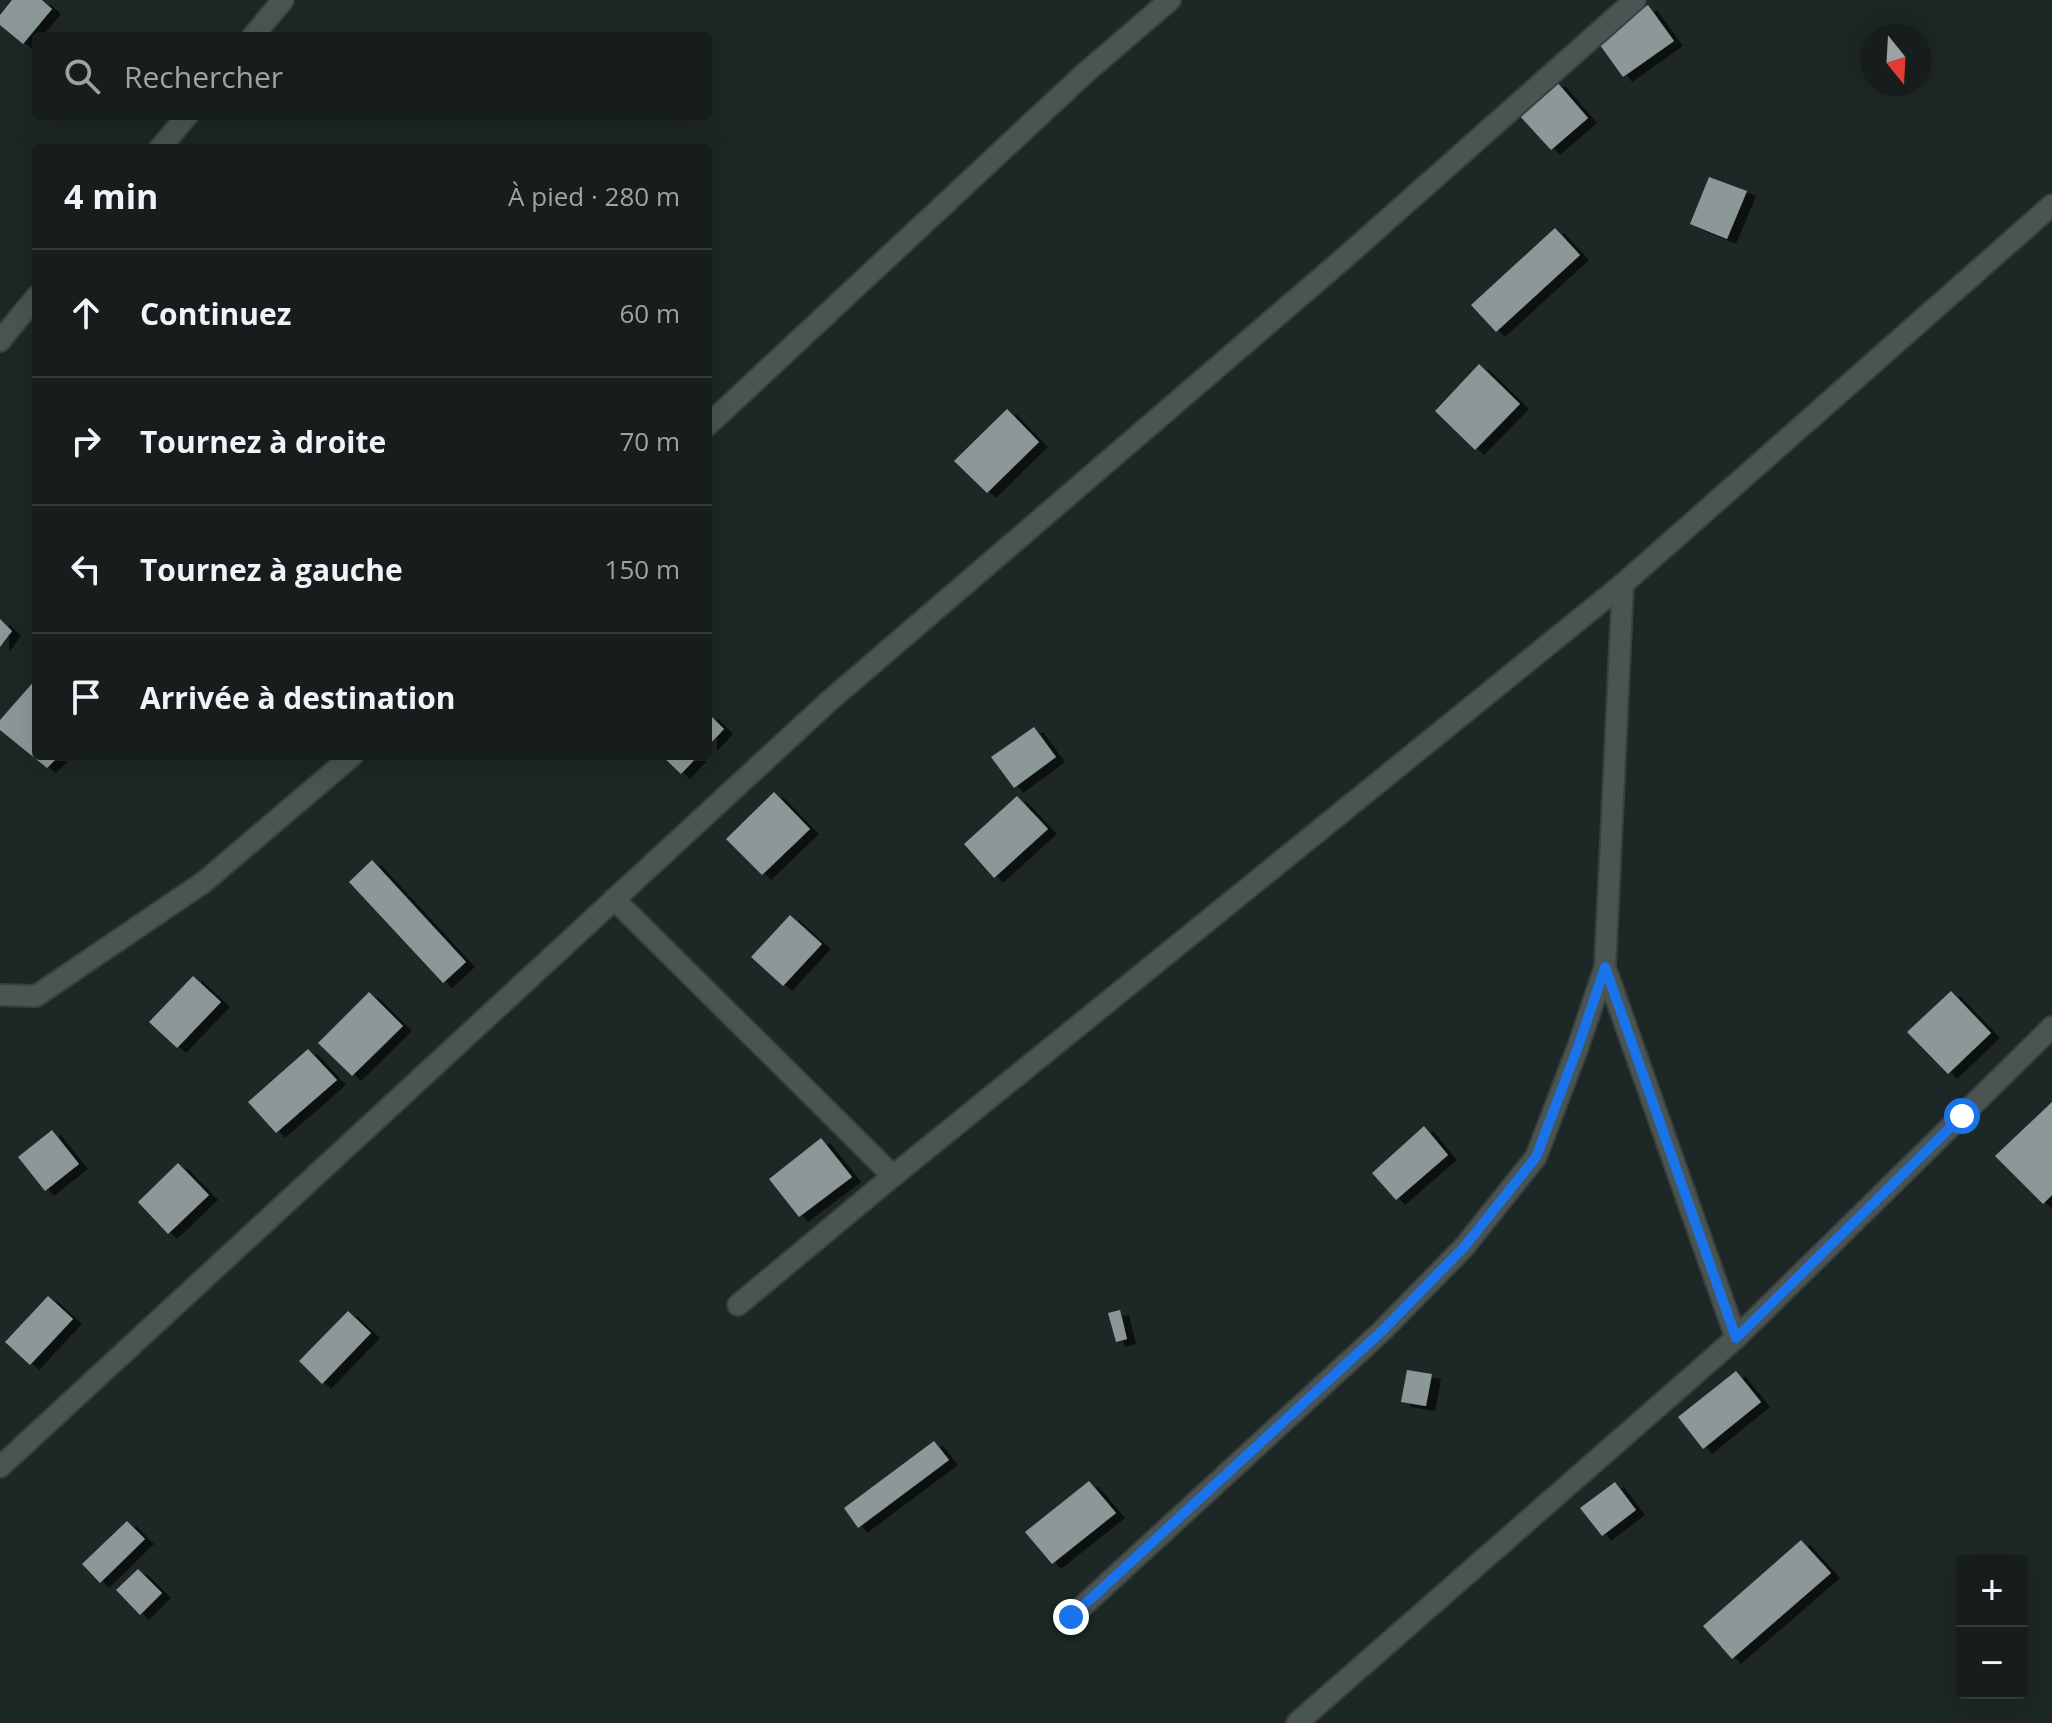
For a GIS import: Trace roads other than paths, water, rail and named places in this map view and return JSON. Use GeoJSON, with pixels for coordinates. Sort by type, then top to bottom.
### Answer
{"type":"FeatureCollection","features":[{"type":"Feature","properties":{"kind":"street"},"geometry":{"type":"LineString","coordinates":[[256,32],[283,0]]}},
{"type":"Feature","properties":{"kind":"street"},"geometry":{"type":"LineString","coordinates":[[712,421],[1084,74],[1170,0]]}},
{"type":"Feature","properties":{"kind":"street"},"geometry":{"type":"LineString","coordinates":[[0,1467],[828,702],[1342,260],[1635,0]]}},
{"type":"Feature","properties":{"kind":"street"},"geometry":{"type":"LineString","coordinates":[[163,144],[184,120]]}},
{"type":"Feature","properties":{"kind":"street"},"geometry":{"type":"LineString","coordinates":[[738,1305],[1623,584],[2052,205]]}},
{"type":"Feature","properties":{"kind":"street"},"geometry":{"type":"LineString","coordinates":[[0,341],[32,302]]}},
{"type":"Feature","properties":{"kind":"street"},"geometry":{"type":"LineString","coordinates":[[1071,1617],[1382,1331],[1465,1246],[1536,1157],[1605,967],[1623,584]]}},
{"type":"Feature","properties":{"kind":"street"},"geometry":{"type":"LineString","coordinates":[[0,995],[36,996],[204,882],[347,760]]}},
{"type":"Feature","properties":{"kind":"street"},"geometry":{"type":"LineString","coordinates":[[614,899],[893,1176]]}},
{"type":"Feature","properties":{"kind":"street"},"geometry":{"type":"LineString","coordinates":[[1605,967],[1736,1338]]}},
{"type":"Feature","properties":{"kind":"street"},"geometry":{"type":"LineString","coordinates":[[1297,1723],[1736,1338],[2052,1027]]}}]}
